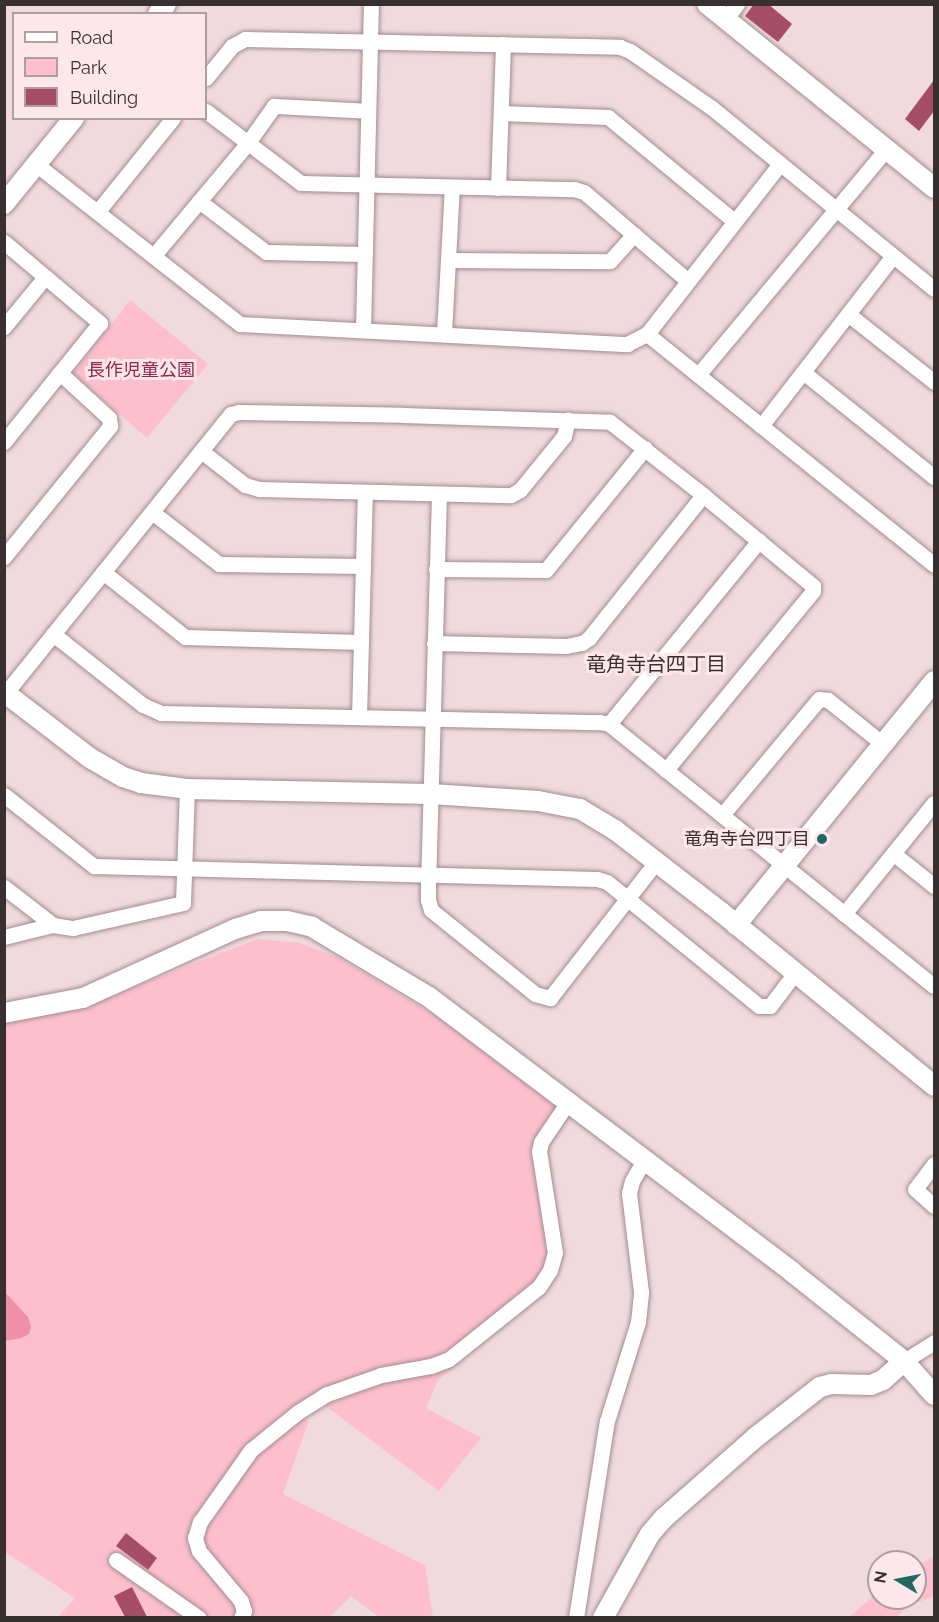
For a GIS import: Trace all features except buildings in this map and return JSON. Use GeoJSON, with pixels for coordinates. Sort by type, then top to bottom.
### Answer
{"type":"FeatureCollection","features":[{"type":"Feature","properties":{"kind":"street"},"geometry":{"type":"LineString","coordinates":[[363,329],[371,4]]}},
{"type":"Feature","properties":{"kind":"street"},"geometry":{"type":"LineString","coordinates":[[707,4],[732,12],[886,149],[934,188]]}},
{"type":"Feature","properties":{"kind":"street"},"geometry":{"type":"LineString","coordinates":[[207,77],[232,46],[245,39],[620,47],[630,51],[712,108],[934,290]]}},
{"type":"Feature","properties":{"kind":"street"},"geometry":{"type":"LineString","coordinates":[[498,188],[503,44]]}},
{"type":"Feature","properties":{"kind":"street"},"geometry":{"type":"LineString","coordinates":[[155,254],[247,144],[274,106],[368,111]]}},
{"type":"Feature","properties":{"kind":"street"},"geometry":{"type":"LineString","coordinates":[[207,112],[301,183],[584,192],[687,280]]}},
{"type":"Feature","properties":{"kind":"street"},"geometry":{"type":"LineString","coordinates":[[501,114],[608,117],[734,221]]}},
{"type":"Feature","properties":{"kind":"street"},"geometry":{"type":"LineString","coordinates":[[4,204],[72,120]]}},
{"type":"Feature","properties":{"kind":"street"},"geometry":{"type":"LineString","coordinates":[[98,211],[171,120]]}},
{"type":"Feature","properties":{"kind":"street"},"geometry":{"type":"LineString","coordinates":[[698,375],[838,210],[886,149]]}},
{"type":"Feature","properties":{"kind":"street"},"geometry":{"type":"LineString","coordinates":[[37,165],[155,254],[240,324],[627,344],[647,334],[780,164]]}},
{"type":"Feature","properties":{"kind":"street"},"geometry":{"type":"LineString","coordinates":[[444,333],[452,187]]}},
{"type":"Feature","properties":{"kind":"street"},"geometry":{"type":"LineString","coordinates":[[199,201],[266,252],[365,254]]}},
{"type":"Feature","properties":{"kind":"street"},"geometry":{"type":"LineString","coordinates":[[448,260],[610,261],[634,234]]}},
{"type":"Feature","properties":{"kind":"street"},"geometry":{"type":"LineString","coordinates":[[4,242],[100,323],[4,442]]}},
{"type":"Feature","properties":{"kind":"street"},"geometry":{"type":"LineString","coordinates":[[761,426],[892,255]]}},
{"type":"Feature","properties":{"kind":"street"},"geometry":{"type":"LineString","coordinates":[[4,327],[45,277]]}},
{"type":"Feature","properties":{"kind":"street"},"geometry":{"type":"LineString","coordinates":[[848,314],[934,382]]}},
{"type":"Feature","properties":{"kind":"street"},"geometry":{"type":"LineString","coordinates":[[647,334],[761,426],[932,558]]}},
{"type":"Feature","properties":{"kind":"street"},"geometry":{"type":"LineString","coordinates":[[803,372],[934,477]]}},
{"type":"Feature","properties":{"kind":"street"},"geometry":{"type":"LineString","coordinates":[[4,557],[110,426],[109,418],[60,374]]}},
{"type":"Feature","properties":{"kind":"street"},"geometry":{"type":"LineString","coordinates":[[666,770],[813,591],[810,582],[610,422],[568,418],[239,412],[224,420],[5,693],[90,758],[123,777],[141,783],[187,789],[431,794],[568,805],[601,820],[656,862],[934,1086]]}},
{"type":"Feature","properties":{"kind":"street"},"geometry":{"type":"LineString","coordinates":[[201,451],[251,488],[516,494],[564,436],[568,418]]}},
{"type":"Feature","properties":{"kind":"street"},"geometry":{"type":"LineString","coordinates":[[436,569],[546,570],[645,448]]}},
{"type":"Feature","properties":{"kind":"street"},"geometry":{"type":"LineString","coordinates":[[359,717],[365,492]]}},
{"type":"Feature","properties":{"kind":"street"},"geometry":{"type":"LineString","coordinates":[[439,494],[428,876],[428,900],[435,914],[544,999],[554,995],[656,862]]}},
{"type":"Feature","properties":{"kind":"street"},"geometry":{"type":"LineString","coordinates":[[434,643],[566,646],[582,643],[589,638],[703,495]]}},
{"type":"Feature","properties":{"kind":"street"},"geometry":{"type":"LineString","coordinates":[[152,512],[219,564],[363,566]]}},
{"type":"Feature","properties":{"kind":"street"},"geometry":{"type":"LineString","coordinates":[[609,724],[759,541]]}},
{"type":"Feature","properties":{"kind":"street"},"geometry":{"type":"LineString","coordinates":[[103,572],[184,637],[361,642]]}},
{"type":"Feature","properties":{"kind":"street"},"geometry":{"type":"LineString","coordinates":[[53,634],[143,705],[161,713],[609,724],[934,986]]}},
{"type":"Feature","properties":{"kind":"street"},"geometry":{"type":"LineString","coordinates":[[736,925],[934,682]]}},
{"type":"Feature","properties":{"kind":"street"},"geometry":{"type":"LineString","coordinates":[[722,816],[819,699],[828,700],[883,744]]}},
{"type":"Feature","properties":{"kind":"street"},"geometry":{"type":"LineString","coordinates":[[4,937],[53,925],[73,928],[183,903],[187,789]]}},
{"type":"Feature","properties":{"kind":"street"},"geometry":{"type":"LineString","coordinates":[[4,795],[94,866],[597,879],[607,882],[759,1006],[770,1006],[795,973]]}},
{"type":"Feature","properties":{"kind":"street"},"geometry":{"type":"LineString","coordinates":[[844,914],[934,803]]}},
{"type":"Feature","properties":{"kind":"street"},"geometry":{"type":"LineString","coordinates":[[894,854],[934,886]]}},
{"type":"Feature","properties":{"kind":"street"},"geometry":{"type":"LineString","coordinates":[[4,886],[53,925]]}},
{"type":"Feature","properties":{"kind":"street"},"geometry":{"type":"LineString","coordinates":[[4,1013],[83,998],[235,928],[261,921],[287,921],[312,927],[429,997],[904,1361],[934,1395]]}},
{"type":"Feature","properties":{"kind":"street"},"geometry":{"type":"LineString","coordinates":[[241,1617],[244,1611],[241,1601],[199,1551],[195,1538],[200,1522],[251,1450],[298,1412],[327,1394],[381,1375],[431,1366],[449,1359],[539,1287],[550,1270],[555,1253],[539,1151],[541,1142],[567,1102]]}},
{"type":"Feature","properties":{"kind":"street"},"geometry":{"type":"LineString","coordinates":[[576,1617],[607,1421],[638,1322],[641,1292],[629,1193],[632,1181],[644,1160]]}},
{"type":"Feature","properties":{"kind":"street"},"geometry":{"type":"LineString","coordinates":[[934,1164],[915,1190],[934,1206]]}},
{"type":"Feature","properties":{"kind":"street"},"geometry":{"type":"LineString","coordinates":[[603,1617],[651,1534],[664,1518],[756,1437],[820,1388],[831,1384],[871,1385],[883,1380],[904,1361],[934,1342]]}},
{"type":"Feature","properties":{"kind":"street"},"geometry":{"type":"LineString","coordinates":[[116,1560],[199,1617]]}},
{"type":"Feature","properties":{"kind":"green space","name":"長作児童公園"},"geometry":{"type":"Polygon","coordinates":[[[130,300],[208,364],[147,438],[73,374],[130,300]]]}},
{"type":"Feature","properties":{"kind":"green space"},"geometry":{"type":"Polygon","coordinates":[[[257,939],[300,943],[341,959],[442,1020],[571,1115],[543,1154],[560,1232],[561,1254],[537,1297],[438,1380],[426,1408],[481,1438],[439,1491],[324,1405],[302,1418],[309,1421],[283,1494],[425,1565],[433,1617],[379,1617],[351,1596],[330,1617],[58,1617],[75,1598],[5,1552],[5,1021],[83,1007],[257,939]]]}},
{"type":"Feature","properties":{"kind":"green space"},"geometry":{"type":"Polygon","coordinates":[[[934,1556],[934,1596],[927,1599],[927,1560],[934,1556]]]}},
{"type":"Feature","properties":{"kind":"green space"},"geometry":{"type":"Polygon","coordinates":[[[867,1601],[867,1610],[904,1610],[897,1617],[849,1617],[867,1601]]]}},
{"type":"Feature","properties":{"kind":"shaded area"},"geometry":{"type":"Polygon","coordinates":[[[4,1291],[28,1317],[31,1326],[29,1334],[5,1341],[4,1291]]]}},
{"type":"Feature","properties":{"kind":"place","name":"竜角寺台四丁目"},"geometry":{"type":"Point","coordinates":[822,839]}},
{"type":"Feature","properties":{"kind":"district","name":"竜角寺台四丁目"},"geometry":{"type":"Point","coordinates":[656,664]}}]}
